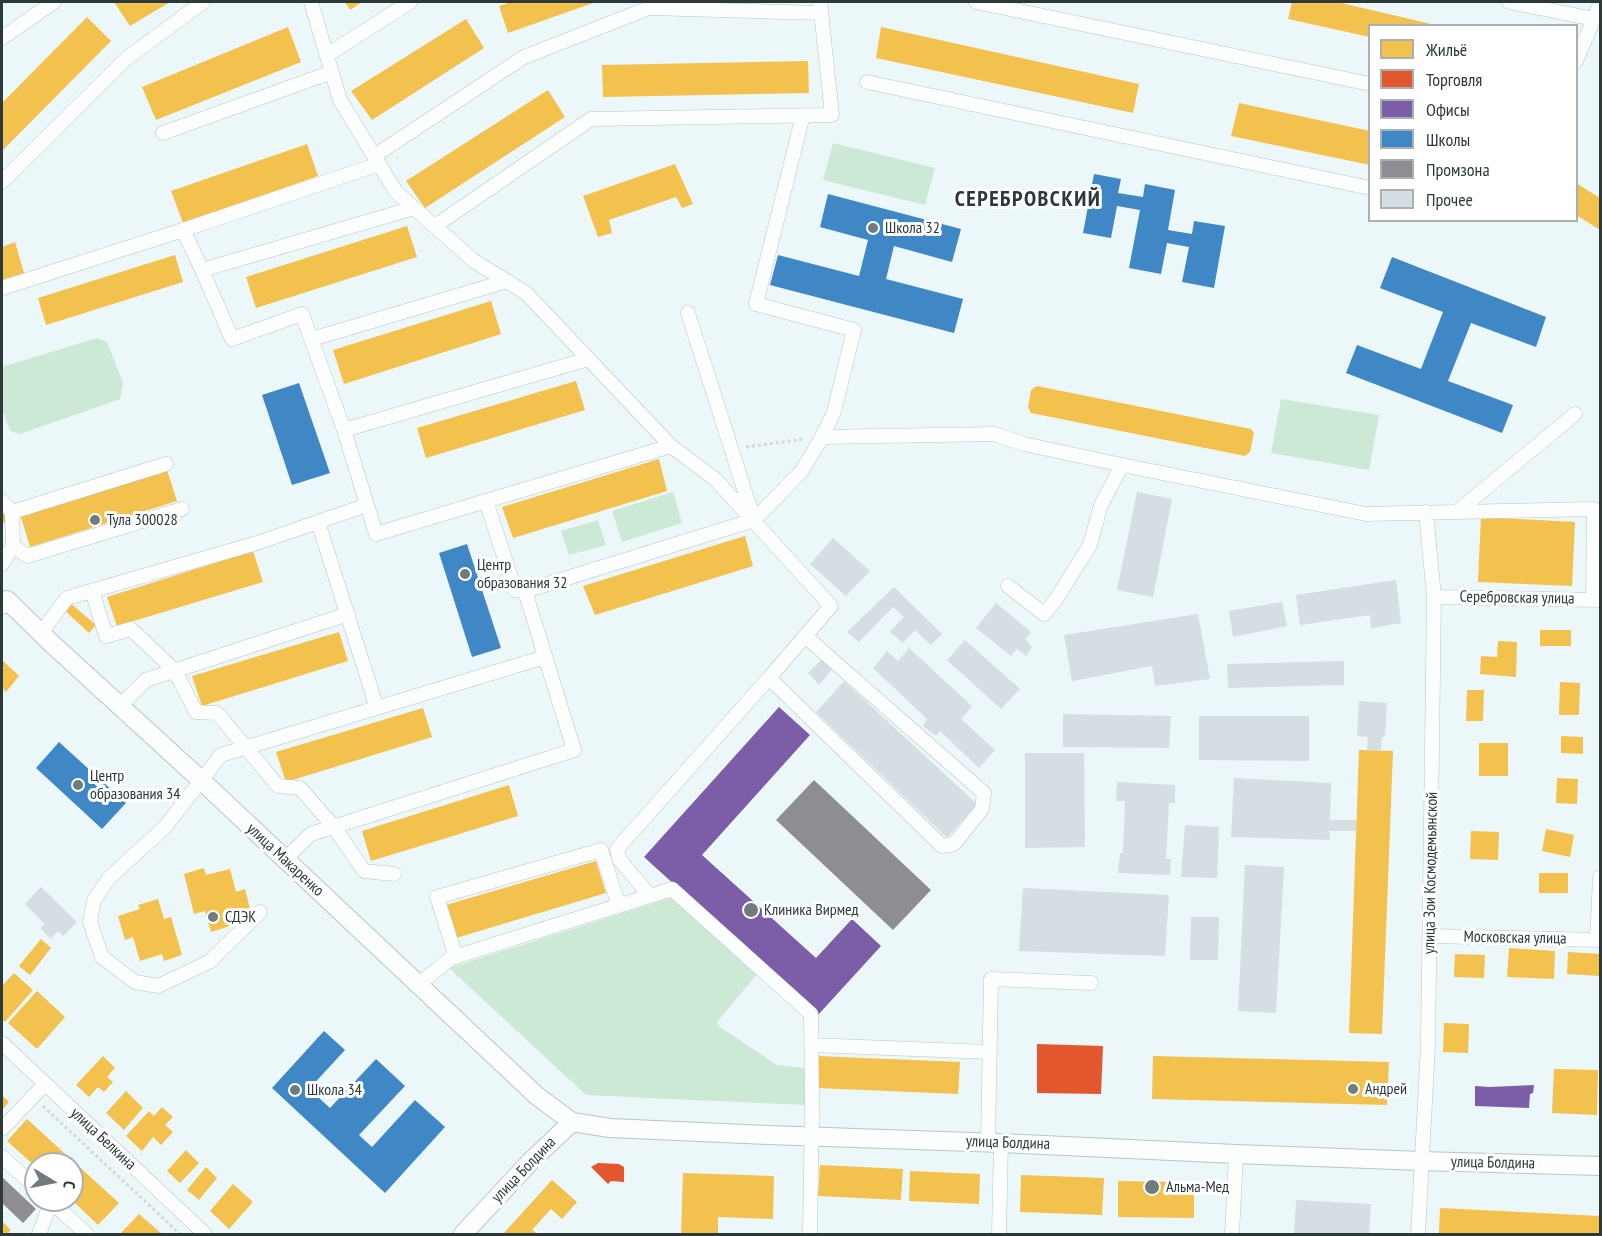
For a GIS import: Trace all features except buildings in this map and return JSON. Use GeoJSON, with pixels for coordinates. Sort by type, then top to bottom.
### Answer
{"type":"FeatureCollection","features":[{"type":"Feature","properties":{"kind":"main road","name":"улица Макаренко"},"geometry":{"type":"LineString","coordinates":[[3,600],[202,781],[537,1096],[572,1122]]}},
{"type":"Feature","properties":{"kind":"main road","name":"улица Болдина"},"geometry":{"type":"LineString","coordinates":[[463,1234],[530,1162],[572,1122],[610,1128],[812,1137],[1600,1166]]}},
{"type":"Feature","properties":{"kind":"street"},"geometry":{"type":"LineString","coordinates":[[2,38],[54,2]]}},
{"type":"Feature","properties":{"kind":"street"},"geometry":{"type":"LineString","coordinates":[[2,182],[126,59],[203,2]]}},
{"type":"Feature","properties":{"kind":"street"},"geometry":{"type":"LineString","coordinates":[[311,2],[340,100],[396,192],[474,261],[526,293],[671,446],[715,479],[831,606],[617,849],[620,859],[650,896]]}},
{"type":"Feature","properties":{"kind":"street"},"geometry":{"type":"LineString","coordinates":[[327,55],[410,2]]}},
{"type":"Feature","properties":{"kind":"street"},"geometry":{"type":"LineString","coordinates":[[976,2],[1368,84]]}},
{"type":"Feature","properties":{"kind":"street"},"geometry":{"type":"LineString","coordinates":[[1509,2],[1594,20]]}},
{"type":"Feature","properties":{"kind":"street"},"geometry":{"type":"LineString","coordinates":[[1578,56],[1600,4]]}},
{"type":"Feature","properties":{"kind":"street"},"geometry":{"type":"LineString","coordinates":[[2,288],[183,230],[377,160],[524,57],[649,8],[821,8],[832,115],[591,119],[435,226]]}},
{"type":"Feature","properties":{"kind":"street"},"geometry":{"type":"LineString","coordinates":[[163,133],[332,72]]}},
{"type":"Feature","properties":{"kind":"street"},"geometry":{"type":"LineString","coordinates":[[867,82],[1368,188]]}},
{"type":"Feature","properties":{"kind":"street"},"geometry":{"type":"LineString","coordinates":[[486,501],[515,591],[525,591],[754,520],[801,472],[834,412],[854,330],[756,304],[803,115]]}},
{"type":"Feature","properties":{"kind":"street"},"geometry":{"type":"LineString","coordinates":[[202,270],[414,208]]}},
{"type":"Feature","properties":{"kind":"street"},"geometry":{"type":"LineString","coordinates":[[183,230],[232,339],[302,314],[344,430],[376,534],[671,446]]}},
{"type":"Feature","properties":{"kind":"street"},"geometry":{"type":"LineString","coordinates":[[312,339],[507,281]]}},
{"type":"Feature","properties":{"kind":"street"},"geometry":{"type":"LineString","coordinates":[[688,313],[754,520]]}},
{"type":"Feature","properties":{"kind":"street"},"geometry":{"type":"LineString","coordinates":[[344,430],[588,359]]}},
{"type":"Feature","properties":{"kind":"street"},"geometry":{"type":"LineString","coordinates":[[1458,511],[1575,414]]}},
{"type":"Feature","properties":{"kind":"street"},"geometry":{"type":"LineString","coordinates":[[822,437],[994,434],[1024,444],[1366,514],[1594,509],[1597,600]]}},
{"type":"Feature","properties":{"kind":"street"},"geometry":{"type":"LineString","coordinates":[[12,512],[166,464]]}},
{"type":"Feature","properties":{"kind":"street"},"geometry":{"type":"LineString","coordinates":[[1008,586],[1044,614],[1055,601],[1090,545],[1101,505],[1122,465]]}},
{"type":"Feature","properties":{"kind":"street"},"geometry":{"type":"LineString","coordinates":[[2,501],[12,512],[13,546],[2,564]]}},
{"type":"Feature","properties":{"kind":"street"},"geometry":{"type":"LineString","coordinates":[[41,633],[67,598],[257,543],[368,505]]}},
{"type":"Feature","properties":{"kind":"street"},"geometry":{"type":"LineString","coordinates":[[13,546],[27,556],[182,509]]}},
{"type":"Feature","properties":{"kind":"street","name":"улица Зои Космодемьянской"},"geometry":{"type":"LineString","coordinates":[[1419,1234],[1428,1045],[1434,597],[1426,512]]}},
{"type":"Feature","properties":{"kind":"street"},"geometry":{"type":"LineString","coordinates":[[318,522],[377,708]]}},
{"type":"Feature","properties":{"kind":"street"},"geometry":{"type":"LineString","coordinates":[[92,591],[106,636],[131,629],[175,670],[196,712],[217,713],[279,786],[300,788],[334,827],[364,871],[394,874]]}},
{"type":"Feature","properties":{"kind":"street"},"geometry":{"type":"LineString","coordinates":[[285,859],[311,834],[574,750],[525,591]]}},
{"type":"Feature","properties":{"kind":"street","name":"Серебровская улица"},"geometry":{"type":"LineString","coordinates":[[1434,597],[1597,600]]}},
{"type":"Feature","properties":{"kind":"street"},"geometry":{"type":"LineString","coordinates":[[120,706],[146,680],[348,614]]}},
{"type":"Feature","properties":{"kind":"street"},"geometry":{"type":"LineString","coordinates":[[769,678],[942,846],[954,844],[982,809],[984,793],[805,636]]}},
{"type":"Feature","properties":{"kind":"street"},"geometry":{"type":"LineString","coordinates":[[260,912],[209,962],[158,986],[135,982],[102,957],[90,922],[94,900],[109,878],[165,826],[221,755],[545,657]]}},
{"type":"Feature","properties":{"kind":"street"},"geometry":{"type":"LineString","coordinates":[[456,957],[437,897],[601,850],[619,906]]}},
{"type":"Feature","properties":{"kind":"street"},"geometry":{"type":"LineString","coordinates":[[1599,940],[1600,877]]}},
{"type":"Feature","properties":{"kind":"street"},"geometry":{"type":"LineString","coordinates":[[418,985],[451,958],[672,889],[811,1014],[810,1234]]}},
{"type":"Feature","properties":{"kind":"street","name":"Московская улица"},"geometry":{"type":"LineString","coordinates":[[1430,936],[1599,940]]}},
{"type":"Feature","properties":{"kind":"street"},"geometry":{"type":"LineString","coordinates":[[999,1234],[990,1052],[991,979],[1091,983]]}},
{"type":"Feature","properties":{"kind":"street","name":"улица Белкина"},"geometry":{"type":"LineString","coordinates":[[2,1043],[205,1234]]}},
{"type":"Feature","properties":{"kind":"street"},"geometry":{"type":"LineString","coordinates":[[811,1045],[990,1052]]}},
{"type":"Feature","properties":{"kind":"street"},"geometry":{"type":"LineString","coordinates":[[2,1129],[45,1084]]}},
{"type":"Feature","properties":{"kind":"street"},"geometry":{"type":"LineString","coordinates":[[1232,1234],[1236,1154]]}},
{"type":"Feature","properties":{"kind":"street"},"geometry":{"type":"LineString","coordinates":[[2,1157],[24,1177]]}},
{"type":"Feature","properties":{"kind":"street"},"geometry":{"type":"LineString","coordinates":[[39,1234],[46,1212]]}},
{"type":"Feature","properties":{"kind":"street"},"geometry":{"type":"LineString","coordinates":[[62,1212],[87,1234]]}},
{"type":"Feature","properties":{"kind":"path"},"geometry":{"type":"LineString","coordinates":[[747,447],[822,437]]}},
{"type":"Feature","properties":{"kind":"path"},"geometry":{"type":"LineString","coordinates":[[33,1097],[180,1234]]}},
{"type":"Feature","properties":{"kind":"green space"},"geometry":{"type":"Polygon","coordinates":[[[833,143],[935,168],[925,205],[823,180],[833,143]]]}},
{"type":"Feature","properties":{"kind":"green space"},"geometry":{"type":"Polygon","coordinates":[[[97,338],[107,342],[123,383],[120,399],[20,434],[10,431],[2,409],[2,367],[97,338]]]}},
{"type":"Feature","properties":{"kind":"green space"},"geometry":{"type":"Polygon","coordinates":[[[1281,399],[1379,415],[1369,470],[1271,453],[1281,399]]]}},
{"type":"Feature","properties":{"kind":"green space"},"geometry":{"type":"Polygon","coordinates":[[[673,492],[682,523],[622,542],[612,511],[673,492]]]}},
{"type":"Feature","properties":{"kind":"green space"},"geometry":{"type":"Polygon","coordinates":[[[598,520],[606,545],[569,555],[561,531],[598,520]]]}},
{"type":"Feature","properties":{"kind":"green space"},"geometry":{"type":"Polygon","coordinates":[[[677,896],[758,973],[717,1022],[720,1027],[777,1065],[805,1068],[805,1105],[586,1095],[449,968],[677,896]]]}},
{"type":"Feature","properties":{"kind":"place","name":"Школа 32"},"geometry":{"type":"Point","coordinates":[873,228]}},
{"type":"Feature","properties":{"kind":"place","name":"Тула 300028"},"geometry":{"type":"Point","coordinates":[95,520]}},
{"type":"Feature","properties":{"kind":"place","name":"Центр образования 32"},"geometry":{"type":"Point","coordinates":[465,574]}},
{"type":"Feature","properties":{"kind":"place","name":"Центр образования 34"},"geometry":{"type":"Point","coordinates":[78,785]}},
{"type":"Feature","properties":{"kind":"place","name":"Клиника Вирмед"},"geometry":{"type":"Point","coordinates":[751,910]}},
{"type":"Feature","properties":{"kind":"place","name":"СДЭК"},"geometry":{"type":"Point","coordinates":[213,917]}},
{"type":"Feature","properties":{"kind":"place","name":"Андрей"},"geometry":{"type":"Point","coordinates":[1353,1089]}},
{"type":"Feature","properties":{"kind":"place","name":"Школа 34"},"geometry":{"type":"Point","coordinates":[295,1090]}},
{"type":"Feature","properties":{"kind":"place","name":"Альма-Мед"},"geometry":{"type":"Point","coordinates":[1152,1187]}},
{"type":"Feature","properties":{"kind":"district","name":"СЕРЕБРОВСКИЙ"},"geometry":{"type":"Point","coordinates":[1028,200]}}]}
